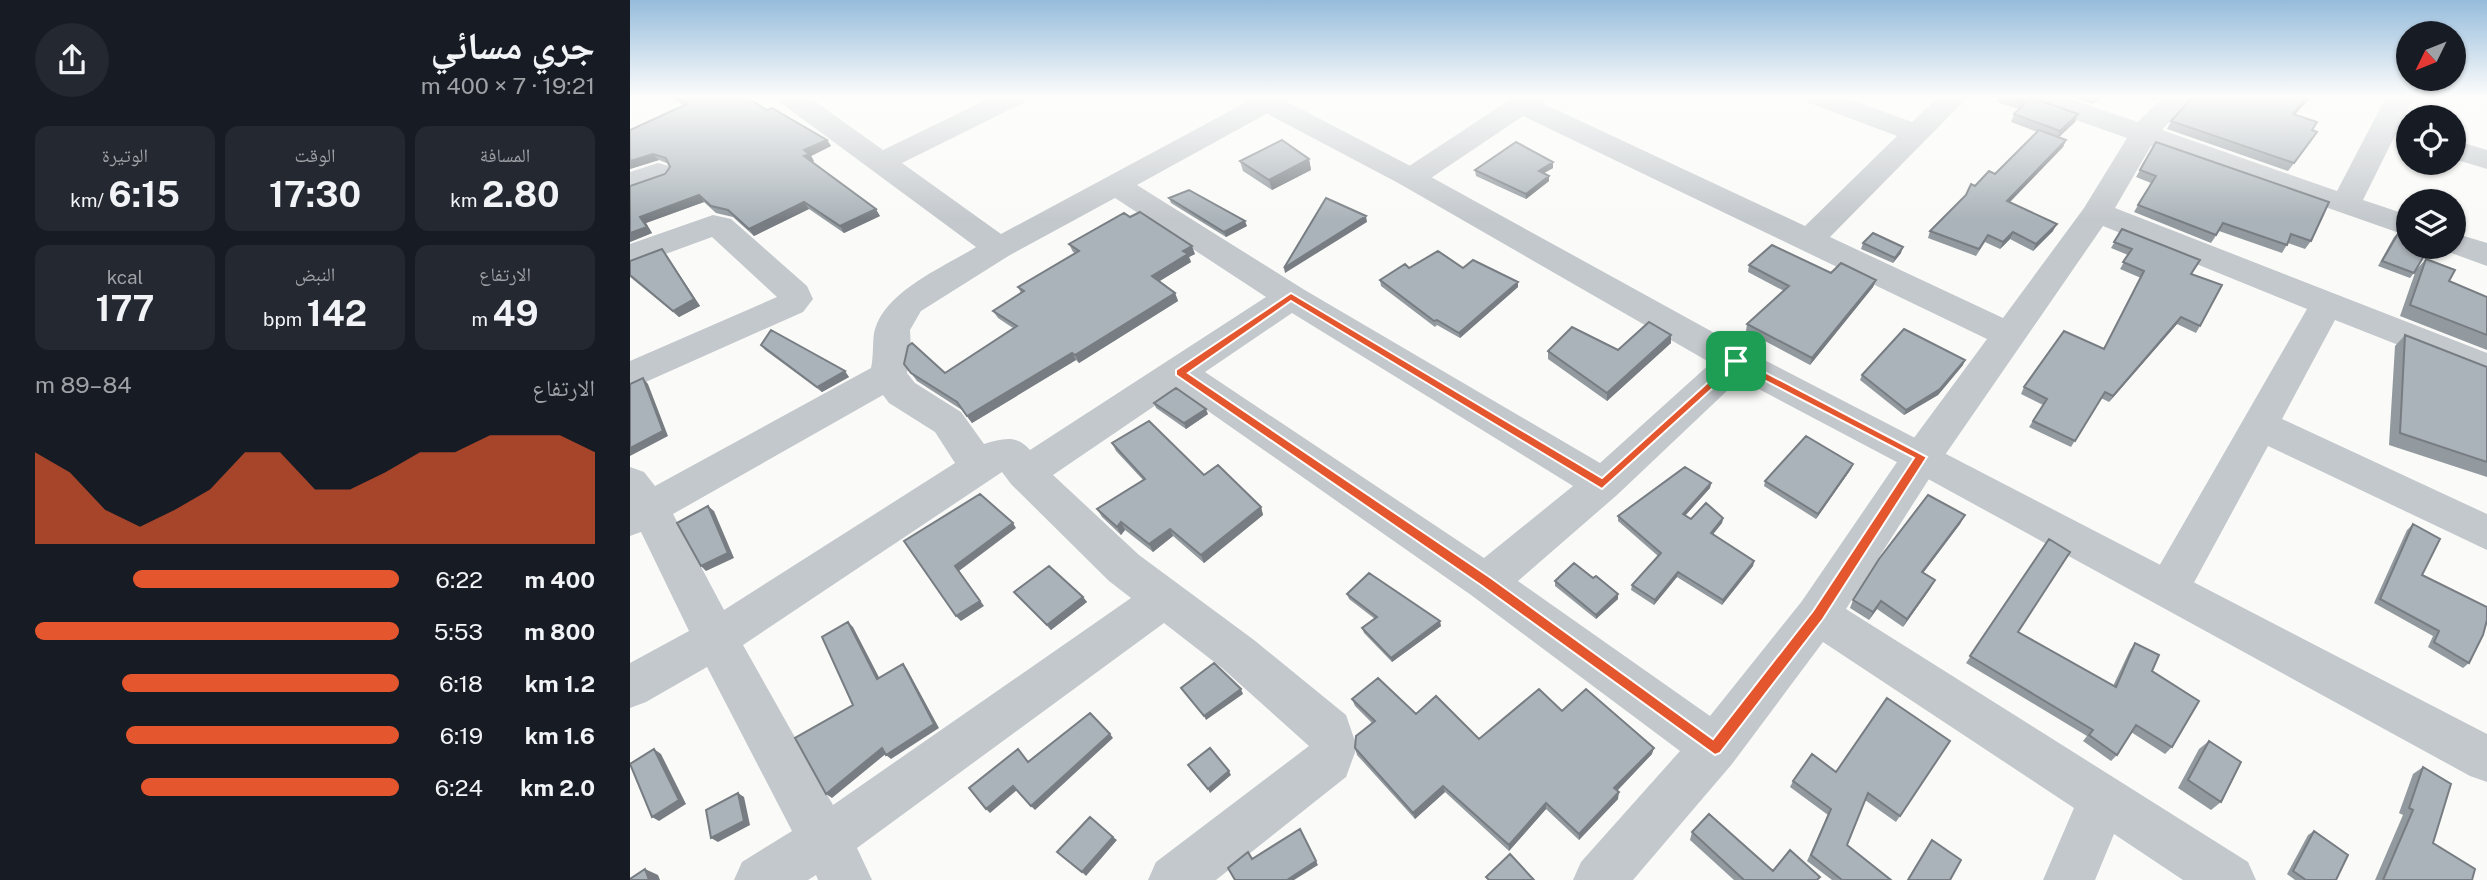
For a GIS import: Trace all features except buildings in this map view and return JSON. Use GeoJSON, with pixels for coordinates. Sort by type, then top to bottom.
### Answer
{"type":"FeatureCollection","features":[{"type":"Feature","properties":{"kind":"street"},"geometry":{"type":"LineString","coordinates":[[848,138],[999,247]]}},
{"type":"Feature","properties":{"kind":"street"},"geometry":{"type":"LineString","coordinates":[[881,162],[920,138]]}},
{"type":"Feature","properties":{"kind":"street"},"geometry":{"type":"LineString","coordinates":[[979,467],[948,422],[902,393],[888,375],[893,351],[892,330],[898,317],[909,303],[999,247],[1197,138]]}},
{"type":"Feature","properties":{"kind":"street"},"geometry":{"type":"LineString","coordinates":[[1338,138],[1736,361],[1922,457],[2487,759]]}},
{"type":"Feature","properties":{"kind":"street"},"geometry":{"type":"LineString","coordinates":[[1410,178],[1469,138]]}},
{"type":"Feature","properties":{"kind":"street"},"geometry":{"type":"LineString","coordinates":[[1604,138],[2007,334]]}},
{"type":"Feature","properties":{"kind":"street"},"geometry":{"type":"LineString","coordinates":[[1810,239],[1915,138]]}},
{"type":"Feature","properties":{"kind":"street"},"geometry":{"type":"LineString","coordinates":[[1599,880],[1715,748],[1818,615],[2007,334],[2097,212],[2141,138]]}},
{"type":"Feature","properties":{"kind":"street"},"geometry":{"type":"LineString","coordinates":[[2162,138],[2396,222]]}},
{"type":"Feature","properties":{"kind":"street"},"geometry":{"type":"LineString","coordinates":[[2346,203],[2390,138]]}},
{"type":"Feature","properties":{"kind":"street"},"geometry":{"type":"LineString","coordinates":[[2466,153],[2487,160]]}},
{"type":"Feature","properties":{"kind":"street"},"geometry":{"type":"LineString","coordinates":[[1116,185],[1291,297],[1602,484]]}},
{"type":"Feature","properties":{"kind":"street"},"geometry":{"type":"LineString","coordinates":[[2097,212],[2487,367]]}},
{"type":"Feature","properties":{"kind":"street"},"geometry":{"type":"LineString","coordinates":[[630,256],[713,225],[720,226],[795,294],[796,299],[791,304],[630,376]]}},
{"type":"Feature","properties":{"kind":"street"},"geometry":{"type":"LineString","coordinates":[[2466,247],[2487,255]]}},
{"type":"Feature","properties":{"kind":"street"},"geometry":{"type":"LineString","coordinates":[[1025,473],[1180,373],[1291,297]]}},
{"type":"Feature","properties":{"kind":"street"},"geometry":{"type":"LineString","coordinates":[[2169,588],[2327,304]]}},
{"type":"Feature","properties":{"kind":"street"},"geometry":{"type":"LineString","coordinates":[[1486,582],[1602,484],[1736,361]]}},
{"type":"Feature","properties":{"kind":"street"},"geometry":{"type":"LineString","coordinates":[[1180,373],[1486,582],[1715,748]]}},
{"type":"Feature","properties":{"kind":"street"},"geometry":{"type":"LineString","coordinates":[[835,861],[716,639],[637,504],[888,375]]}},
{"type":"Feature","properties":{"kind":"street"},"geometry":{"type":"LineString","coordinates":[[2260,425],[2487,533]]}},
{"type":"Feature","properties":{"kind":"street"},"geometry":{"type":"LineString","coordinates":[[630,687],[716,639],[979,467],[999,455],[1010,453],[1025,473],[1124,568],[1238,654],[1329,731],[1333,747],[1328,760],[1174,880]]}},
{"type":"Feature","properties":{"kind":"street"},"geometry":{"type":"LineString","coordinates":[[760,880],[835,861],[1165,598]]}},
{"type":"Feature","properties":{"kind":"street"},"geometry":{"type":"LineString","coordinates":[[1818,615],[2230,880]]}},
{"type":"Feature","properties":{"kind":"street"},"geometry":{"type":"LineString","coordinates":[[2069,880],[2105,799]]}},
{"type":"Feature","properties":{"kind":"route"},"geometry":{"type":"LineString","coordinates":[[1291,297],[1602,484],[1736,361],[1922,457],[1818,615],[1715,748],[1486,582],[1180,373],[1291,297]]}}]}
